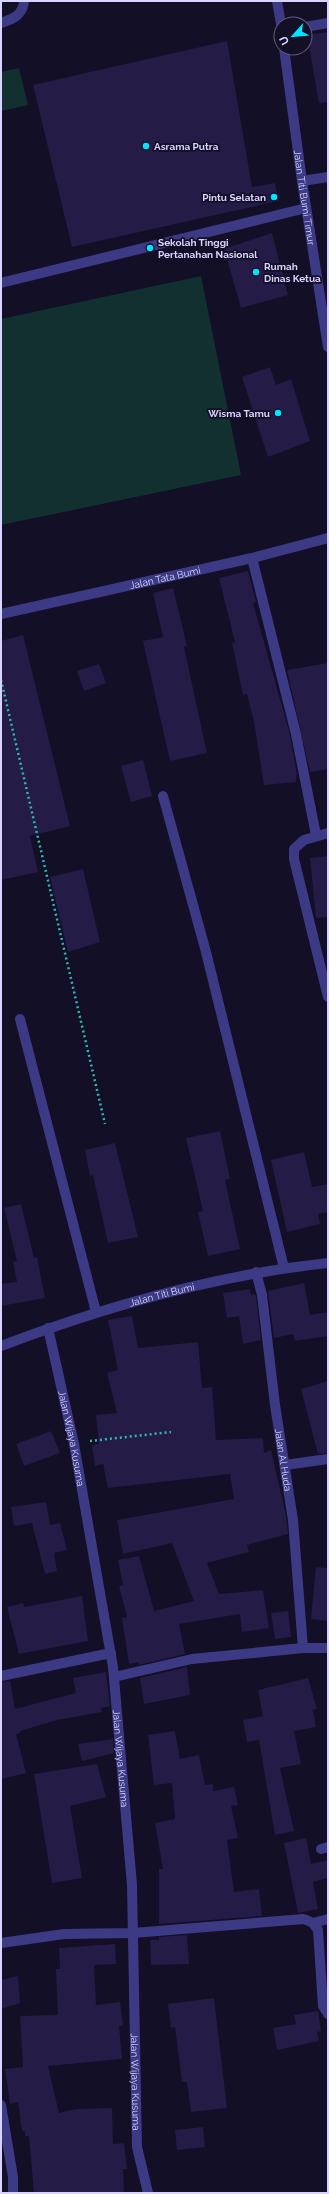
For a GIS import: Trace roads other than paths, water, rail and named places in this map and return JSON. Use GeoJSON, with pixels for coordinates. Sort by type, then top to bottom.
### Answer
{"type":"FeatureCollection","features":[{"type":"Feature","properties":{"kind":"street"},"geometry":{"type":"LineString","coordinates":[[1,23],[15,18],[24,8],[24,1]]}},
{"type":"Feature","properties":{"kind":"street"},"geometry":{"type":"LineString","coordinates":[[277,1],[280,16]]}},
{"type":"Feature","properties":{"kind":"street"},"geometry":{"type":"LineString","coordinates":[[313,26],[328,23]]}},
{"type":"Feature","properties":{"kind":"street","name":"Jalan Titi Bumi Timur"},"geometry":{"type":"LineString","coordinates":[[285,56],[302,181],[328,347]]}},
{"type":"Feature","properties":{"kind":"street"},"geometry":{"type":"LineString","coordinates":[[302,181],[328,177]]}},
{"type":"Feature","properties":{"kind":"street"},"geometry":{"type":"LineString","coordinates":[[1,283],[306,208]]}},
{"type":"Feature","properties":{"kind":"street","name":"Jalan Tata Bumi"},"geometry":{"type":"LineString","coordinates":[[1,614],[252,558],[328,538]]}},
{"type":"Feature","properties":{"kind":"street"},"geometry":{"type":"LineString","coordinates":[[252,558],[296,734],[316,835]]}},
{"type":"Feature","properties":{"kind":"street"},"geometry":{"type":"LineString","coordinates":[[163,796],[206,952],[284,1268]]}},
{"type":"Feature","properties":{"kind":"street"},"geometry":{"type":"LineString","coordinates":[[328,833],[316,835],[304,840],[294,849],[294,859],[328,997]]}},
{"type":"Feature","properties":{"kind":"street"},"geometry":{"type":"LineString","coordinates":[[20,1019],[96,1312]]}},
{"type":"Feature","properties":{"kind":"street","name":"Jalan Titi Bumi"},"geometry":{"type":"LineString","coordinates":[[1,1346],[96,1312],[256,1272],[328,1263]]}},
{"type":"Feature","properties":{"kind":"street","name":"Jalan Al Huda"},"geometry":{"type":"LineString","coordinates":[[256,1272],[262,1295],[275,1405],[293,1520],[303,1648]]}},
{"type":"Feature","properties":{"kind":"street","name":"Jalan Wijaya Kusuma"},"geometry":{"type":"LineString","coordinates":[[48,1328],[74,1444],[114,1677],[132,1885],[137,2147],[148,2193]]}},
{"type":"Feature","properties":{"kind":"street"},"geometry":{"type":"LineString","coordinates":[[285,1465],[328,1459]]}},
{"type":"Feature","properties":{"kind":"street"},"geometry":{"type":"LineString","coordinates":[[114,1677],[192,1659],[303,1648],[328,1648]]}},
{"type":"Feature","properties":{"kind":"street"},"geometry":{"type":"LineString","coordinates":[[1,1676],[111,1653]]}},
{"type":"Feature","properties":{"kind":"street"},"geometry":{"type":"LineString","coordinates":[[1,1943],[64,1934],[133,1933],[304,1919],[313,1923],[318,1930],[322,2006],[328,2014]]}},
{"type":"Feature","properties":{"kind":"street"},"geometry":{"type":"LineString","coordinates":[[313,1923],[328,1919]]}},
{"type":"Feature","properties":{"kind":"street"},"geometry":{"type":"LineString","coordinates":[[1,2105],[13,2177],[13,2193]]}},
{"type":"Feature","properties":{"kind":"place","name":"Asrama Putra"},"geometry":{"type":"Point","coordinates":[146,146]}},
{"type":"Feature","properties":{"kind":"place","name":"Pintu Selatan"},"geometry":{"type":"Point","coordinates":[274,197]}},
{"type":"Feature","properties":{"kind":"place","name":"Sekolah Tinggi Pertanahan Nasional"},"geometry":{"type":"Point","coordinates":[150,248]}},
{"type":"Feature","properties":{"kind":"place","name":"Rumah Dinas Ketua"},"geometry":{"type":"Point","coordinates":[256,272]}},
{"type":"Feature","properties":{"kind":"place","name":"Wisma Tamu"},"geometry":{"type":"Point","coordinates":[278,413]}}]}
